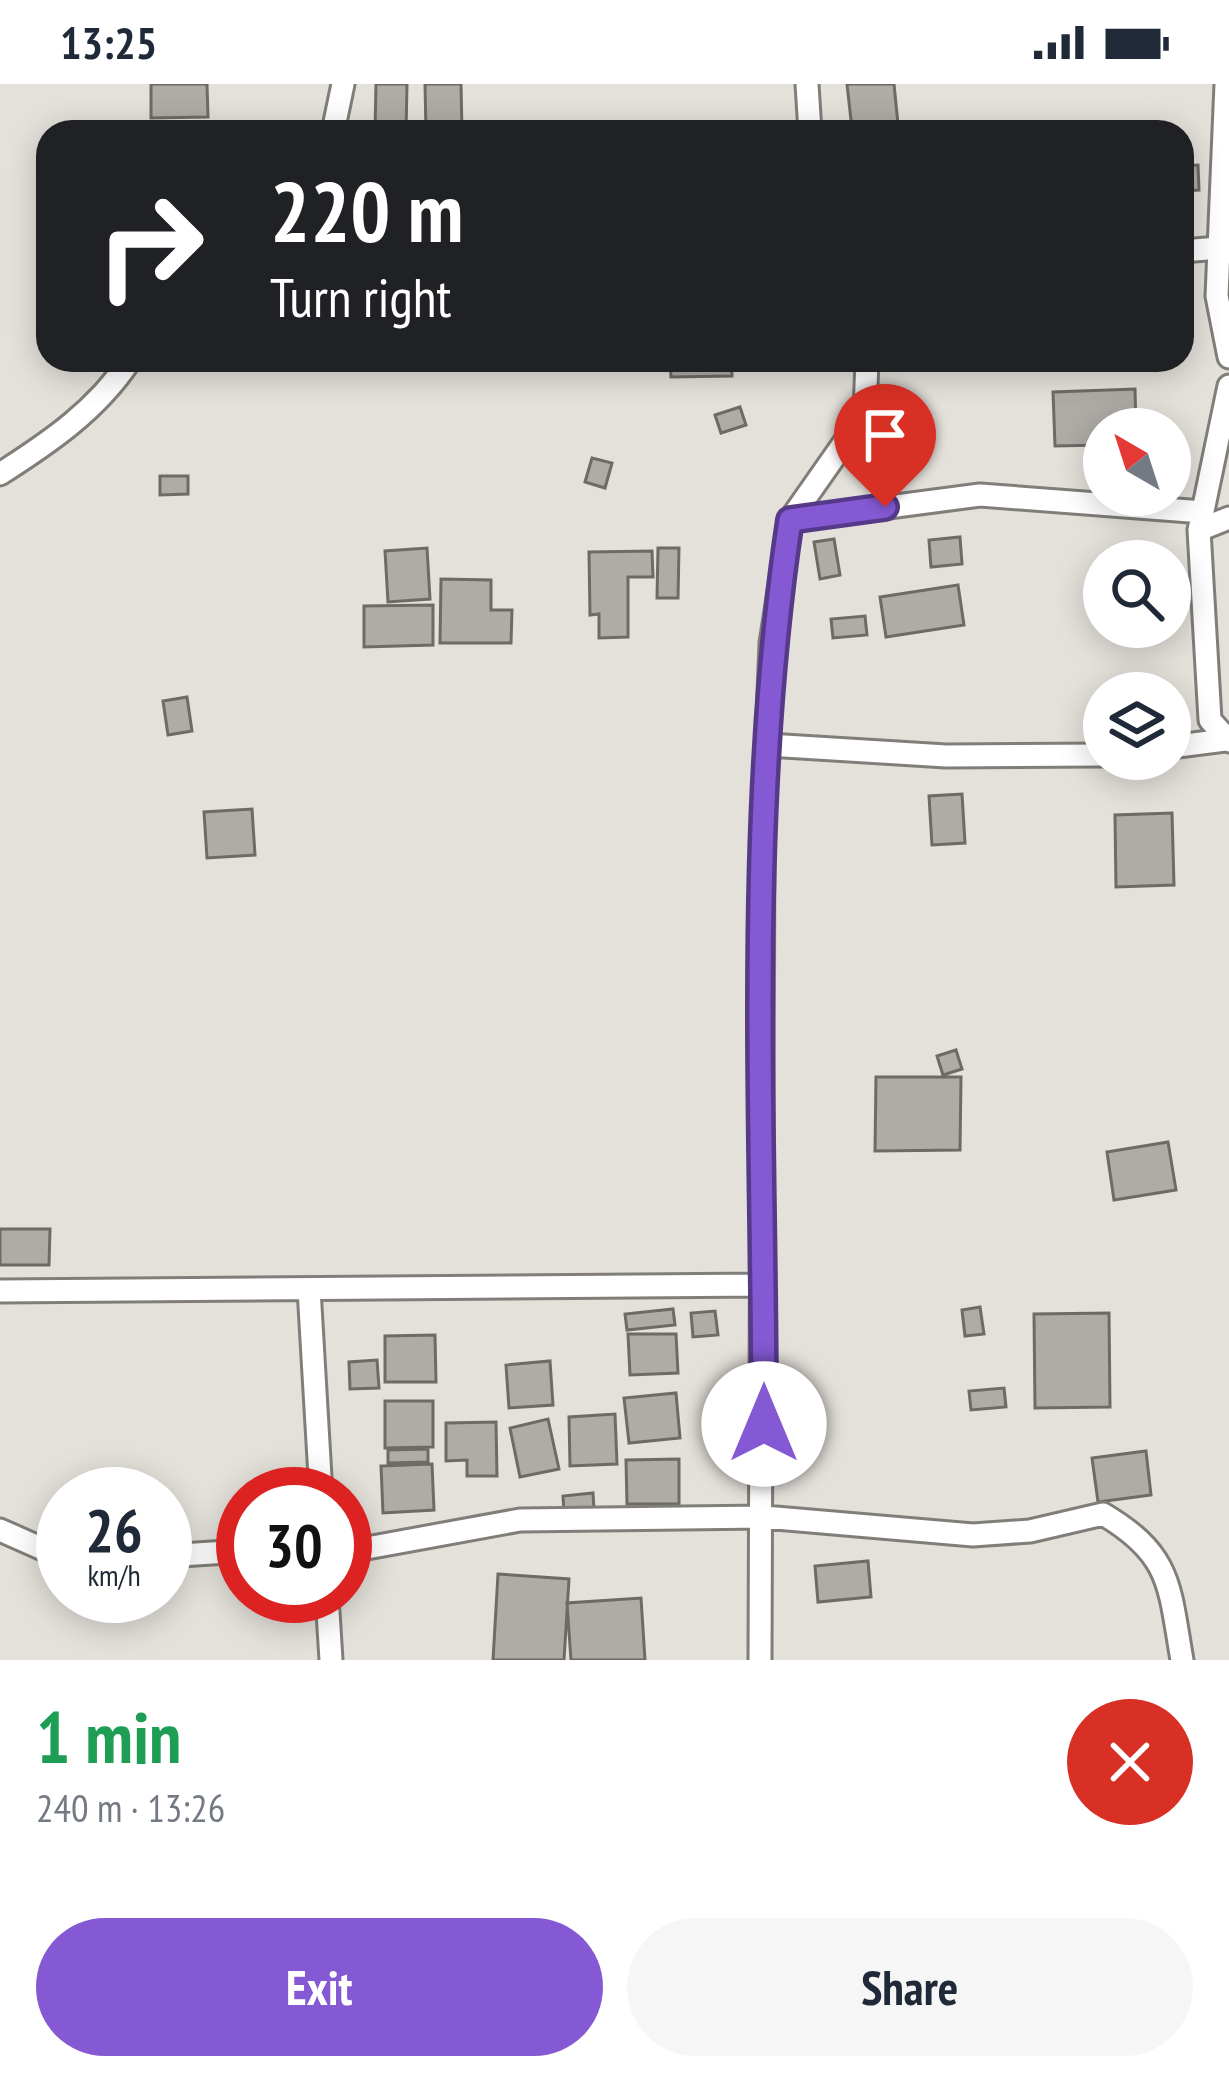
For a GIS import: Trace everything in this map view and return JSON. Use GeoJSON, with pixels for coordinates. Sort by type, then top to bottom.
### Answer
{"type":"FeatureCollection","features":[{"type":"Feature","properties":{"kind":"street"},"geometry":{"type":"LineString","coordinates":[[336,120],[343,84]]}},
{"type":"Feature","properties":{"kind":"street"},"geometry":{"type":"LineString","coordinates":[[807,84],[809,120]]}},
{"type":"Feature","properties":{"kind":"street"},"geometry":{"type":"LineString","coordinates":[[1226,84],[1217,296],[1229,357]]}},
{"type":"Feature","properties":{"kind":"street"},"geometry":{"type":"LineString","coordinates":[[1194,250],[1219,248]]}},
{"type":"Feature","properties":{"kind":"street"},"geometry":{"type":"LineString","coordinates":[[0,474],[81,418],[122,372]]}},
{"type":"Feature","properties":{"kind":"street"},"geometry":{"type":"LineString","coordinates":[[760,1660],[763,837],[771,643],[790,520],[865,413],[867,372]]}},
{"type":"Feature","properties":{"kind":"street"},"geometry":{"type":"LineString","coordinates":[[1227,740],[1210,720],[1201,521],[1229,386]]}},
{"type":"Feature","properties":{"kind":"street"},"geometry":{"type":"LineString","coordinates":[[790,520],[980,495],[1201,521],[1229,518]]}},
{"type":"Feature","properties":{"kind":"street"},"geometry":{"type":"LineString","coordinates":[[1191,744],[1227,740]]}},
{"type":"Feature","properties":{"kind":"street"},"geometry":{"type":"LineString","coordinates":[[768,745],[946,756],[1083,755]]}},
{"type":"Feature","properties":{"kind":"street"},"geometry":{"type":"LineString","coordinates":[[0,1291],[763,1285]]}},
{"type":"Feature","properties":{"kind":"street"},"geometry":{"type":"LineString","coordinates":[[309,1288],[319,1467]]}},
{"type":"Feature","properties":{"kind":"street"},"geometry":{"type":"LineString","coordinates":[[372,1547],[520,1520],[764,1517],[973,1535],[1030,1531],[1103,1514],[1142,1537],[1166,1570],[1182,1660]]}},
{"type":"Feature","properties":{"kind":"street"},"geometry":{"type":"LineString","coordinates":[[0,1530],[36,1546]]}},
{"type":"Feature","properties":{"kind":"street"},"geometry":{"type":"LineString","coordinates":[[329,1623],[331,1660]]}},
{"type":"Feature","properties":{"kind":"building"},"geometry":{"type":"Polygon","coordinates":[[[151,84],[207,84],[208,117],[151,118],[151,84]]]}},
{"type":"Feature","properties":{"kind":"building"},"geometry":{"type":"Polygon","coordinates":[[[376,84],[407,84],[406,120],[375,120],[376,84]]]}},
{"type":"Feature","properties":{"kind":"building"},"geometry":{"type":"Polygon","coordinates":[[[425,84],[461,84],[462,120],[426,120],[425,84]]]}},
{"type":"Feature","properties":{"kind":"building"},"geometry":{"type":"Polygon","coordinates":[[[847,84],[894,84],[898,120],[851,120],[847,84]]]}},
{"type":"Feature","properties":{"kind":"building"},"geometry":{"type":"Polygon","coordinates":[[[1194,165],[1198,165],[1199,190],[1194,190],[1194,165]]]}},
{"type":"Feature","properties":{"kind":"building"},"geometry":{"type":"Polygon","coordinates":[[[671,372],[732,372],[732,376],[671,377],[671,372]]]}},
{"type":"Feature","properties":{"kind":"building"},"geometry":{"type":"Polygon","coordinates":[[[1135,389],[1135,408],[1083,408],[1083,445],[1055,446],[1053,392],[1135,389]]]}},
{"type":"Feature","properties":{"kind":"building"},"geometry":{"type":"Polygon","coordinates":[[[740,407],[746,425],[721,433],[715,415],[740,407]]]}},
{"type":"Feature","properties":{"kind":"building"},"geometry":{"type":"Polygon","coordinates":[[[592,458],[612,463],[605,488],[585,482],[592,458]]]}},
{"type":"Feature","properties":{"kind":"building"},"geometry":{"type":"Polygon","coordinates":[[[160,476],[188,476],[188,494],[160,495],[160,476]]]}},
{"type":"Feature","properties":{"kind":"building"},"geometry":{"type":"Polygon","coordinates":[[[960,537],[962,564],[931,567],[929,540],[960,537]]]}},
{"type":"Feature","properties":{"kind":"building"},"geometry":{"type":"Polygon","coordinates":[[[834,539],[840,575],[820,579],[814,542],[834,539]]]}},
{"type":"Feature","properties":{"kind":"building"},"geometry":{"type":"Polygon","coordinates":[[[427,548],[430,599],[388,602],[385,551],[427,548]]]}},
{"type":"Feature","properties":{"kind":"building"},"geometry":{"type":"Polygon","coordinates":[[[658,548],[679,548],[678,598],[657,598],[658,548]]]}},
{"type":"Feature","properties":{"kind":"building"},"geometry":{"type":"Polygon","coordinates":[[[652,551],[653,577],[628,577],[628,637],[599,638],[599,614],[590,615],[589,552],[652,551]]]}},
{"type":"Feature","properties":{"kind":"building"},"geometry":{"type":"Polygon","coordinates":[[[441,579],[491,580],[491,610],[512,610],[511,643],[440,643],[441,579]]]}},
{"type":"Feature","properties":{"kind":"building"},"geometry":{"type":"Polygon","coordinates":[[[958,585],[964,625],[886,637],[880,597],[958,585]]]}},
{"type":"Feature","properties":{"kind":"building"},"geometry":{"type":"Polygon","coordinates":[[[433,605],[433,645],[364,647],[364,606],[433,605]]]}},
{"type":"Feature","properties":{"kind":"building"},"geometry":{"type":"Polygon","coordinates":[[[865,616],[867,635],[833,638],[831,619],[865,616]]]}},
{"type":"Feature","properties":{"kind":"building"},"geometry":{"type":"Polygon","coordinates":[[[187,697],[192,731],[168,735],[163,701],[187,697]]]}},
{"type":"Feature","properties":{"kind":"building"},"geometry":{"type":"Polygon","coordinates":[[[962,794],[965,843],[932,845],[929,796],[962,794]]]}},
{"type":"Feature","properties":{"kind":"building"},"geometry":{"type":"Polygon","coordinates":[[[252,809],[255,855],[207,858],[204,812],[252,809]]]}},
{"type":"Feature","properties":{"kind":"building"},"geometry":{"type":"Polygon","coordinates":[[[1172,813],[1174,885],[1116,887],[1115,815],[1172,813]]]}},
{"type":"Feature","properties":{"kind":"building"},"geometry":{"type":"Polygon","coordinates":[[[956,1050],[962,1069],[943,1075],[937,1056],[956,1050]]]}},
{"type":"Feature","properties":{"kind":"building"},"geometry":{"type":"Polygon","coordinates":[[[876,1077],[961,1077],[960,1150],[875,1151],[876,1077]]]}},
{"type":"Feature","properties":{"kind":"building"},"geometry":{"type":"Polygon","coordinates":[[[1168,1142],[1176,1190],[1114,1200],[1107,1152],[1168,1142]]]}},
{"type":"Feature","properties":{"kind":"building"},"geometry":{"type":"Polygon","coordinates":[[[0,1229],[50,1229],[49,1265],[0,1265],[0,1229]]]}},
{"type":"Feature","properties":{"kind":"building"},"geometry":{"type":"Polygon","coordinates":[[[980,1307],[984,1334],[965,1336],[962,1310],[980,1307]]]}},
{"type":"Feature","properties":{"kind":"building"},"geometry":{"type":"Polygon","coordinates":[[[673,1309],[675,1325],[627,1330],[625,1314],[673,1309]]]}},
{"type":"Feature","properties":{"kind":"building"},"geometry":{"type":"Polygon","coordinates":[[[715,1311],[718,1335],[693,1337],[691,1313],[715,1311]]]}},
{"type":"Feature","properties":{"kind":"building"},"geometry":{"type":"Polygon","coordinates":[[[1109,1313],[1110,1407],[1035,1408],[1034,1314],[1109,1313]]]}},
{"type":"Feature","properties":{"kind":"building"},"geometry":{"type":"Polygon","coordinates":[[[628,1334],[676,1334],[678,1373],[630,1375],[628,1334]]]}},
{"type":"Feature","properties":{"kind":"building"},"geometry":{"type":"Polygon","coordinates":[[[435,1335],[436,1382],[385,1382],[385,1336],[435,1335]]]}},
{"type":"Feature","properties":{"kind":"building"},"geometry":{"type":"Polygon","coordinates":[[[377,1360],[379,1388],[350,1389],[349,1362],[377,1360]]]}},
{"type":"Feature","properties":{"kind":"building"},"geometry":{"type":"Polygon","coordinates":[[[550,1361],[553,1405],[509,1408],[506,1365],[550,1361]]]}},
{"type":"Feature","properties":{"kind":"building"},"geometry":{"type":"Polygon","coordinates":[[[1004,1388],[1006,1407],[971,1410],[969,1391],[1004,1388]]]}},
{"type":"Feature","properties":{"kind":"building"},"geometry":{"type":"Polygon","coordinates":[[[676,1393],[680,1438],[629,1443],[624,1398],[676,1393]]]}},
{"type":"Feature","properties":{"kind":"building"},"geometry":{"type":"Polygon","coordinates":[[[385,1401],[433,1401],[433,1447],[385,1448],[385,1401]]]}},
{"type":"Feature","properties":{"kind":"building"},"geometry":{"type":"Polygon","coordinates":[[[615,1414],[617,1464],[570,1466],[569,1417],[615,1414]]]}},
{"type":"Feature","properties":{"kind":"building"},"geometry":{"type":"Polygon","coordinates":[[[548,1419],[559,1469],[520,1477],[510,1428],[548,1419]]]}},
{"type":"Feature","properties":{"kind":"building"},"geometry":{"type":"Polygon","coordinates":[[[496,1422],[497,1476],[467,1476],[467,1460],[446,1461],[446,1423],[496,1422]]]}},
{"type":"Feature","properties":{"kind":"building"},"geometry":{"type":"Polygon","coordinates":[[[428,1449],[428,1462],[388,1463],[388,1450],[428,1449]]]}},
{"type":"Feature","properties":{"kind":"building"},"geometry":{"type":"Polygon","coordinates":[[[1146,1451],[1151,1495],[1098,1502],[1092,1458],[1146,1451]]]}},
{"type":"Feature","properties":{"kind":"building"},"geometry":{"type":"Polygon","coordinates":[[[679,1459],[679,1504],[627,1504],[626,1460],[679,1459]]]}},
{"type":"Feature","properties":{"kind":"building"},"geometry":{"type":"Polygon","coordinates":[[[432,1464],[434,1510],[383,1513],[381,1466],[432,1464]]]}},
{"type":"Feature","properties":{"kind":"building"},"geometry":{"type":"Polygon","coordinates":[[[593,1493],[594,1509],[564,1512],[563,1496],[593,1493]]]}},
{"type":"Feature","properties":{"kind":"building"},"geometry":{"type":"Polygon","coordinates":[[[868,1561],[871,1597],[818,1602],[815,1566],[868,1561]]]}},
{"type":"Feature","properties":{"kind":"building"},"geometry":{"type":"Polygon","coordinates":[[[498,1574],[569,1579],[564,1660],[493,1660],[498,1574]]]}},
{"type":"Feature","properties":{"kind":"building"},"geometry":{"type":"Polygon","coordinates":[[[641,1598],[645,1660],[571,1660],[567,1603],[641,1598]]]}},
{"type":"Feature","properties":{"kind":"route"},"geometry":{"type":"LineString","coordinates":[[764,1424],[763,837],[771,643],[790,520],[885,507]]}}]}
